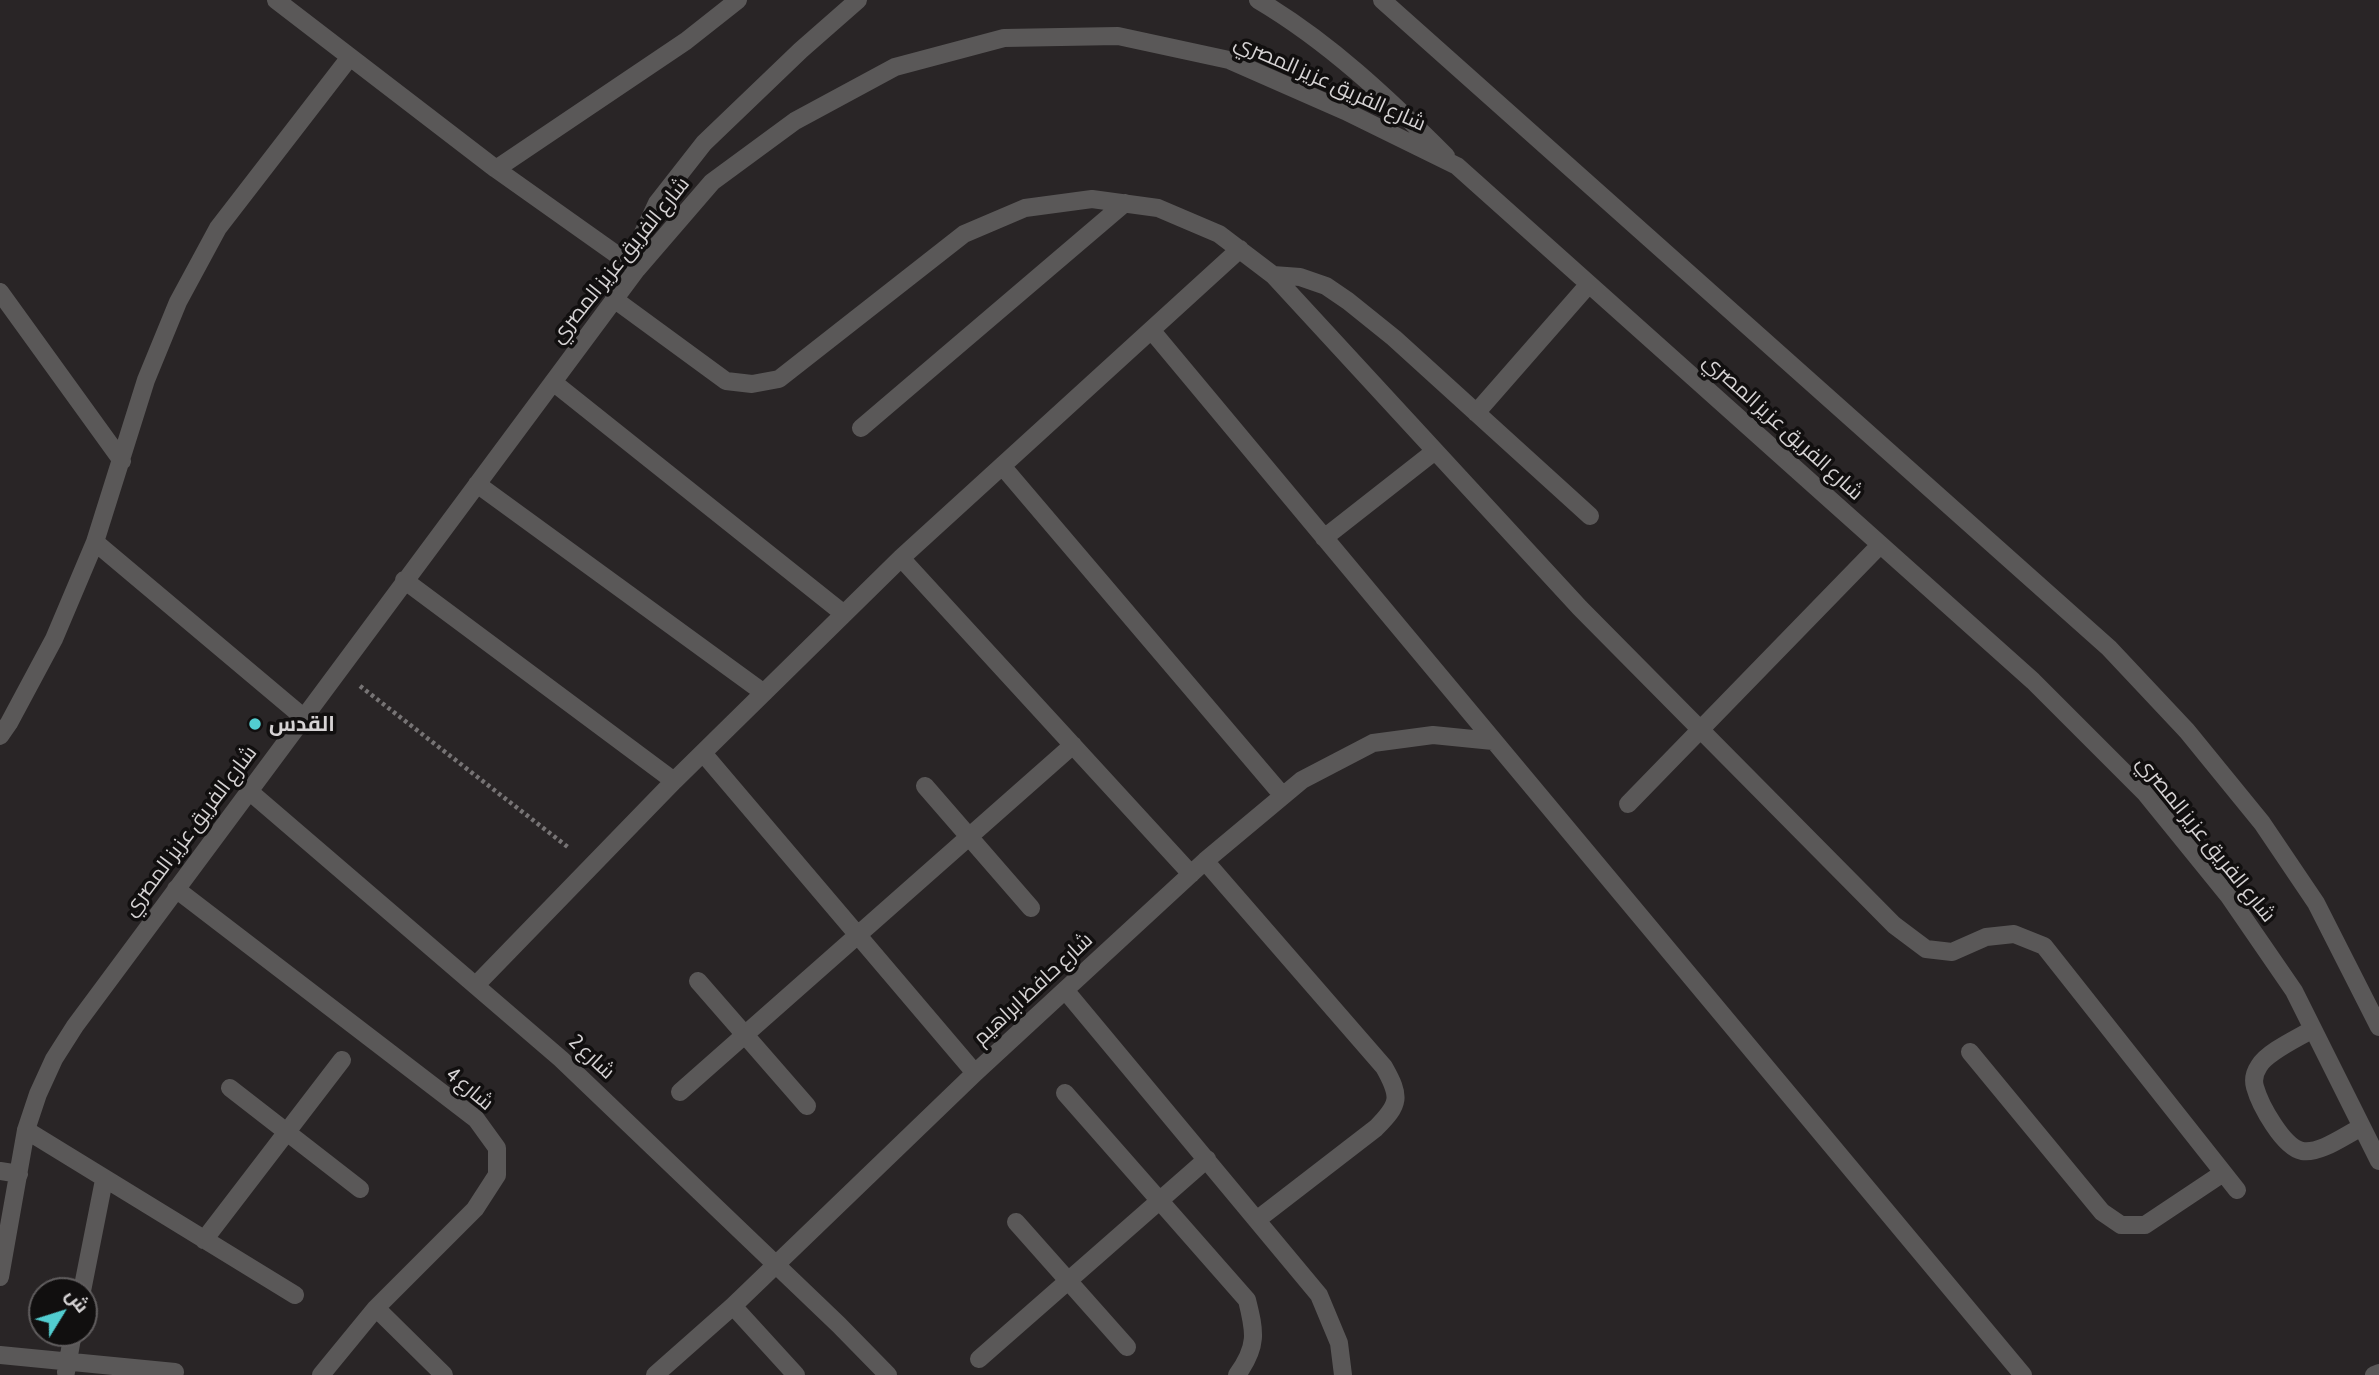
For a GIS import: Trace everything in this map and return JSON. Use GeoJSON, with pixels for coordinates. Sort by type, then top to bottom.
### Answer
{"type":"FeatureCollection","features":[{"type":"Feature","properties":{"kind":"street"},"geometry":{"type":"LineString","coordinates":[[276,0],[496,169],[637,269],[643,233],[657,203],[704,143],[801,50],[858,0]]}},
{"type":"Feature","properties":{"kind":"street"},"geometry":{"type":"LineString","coordinates":[[496,169],[686,41],[738,0]]}},
{"type":"Feature","properties":{"kind":"street"},"geometry":{"type":"LineString","coordinates":[[1258,0],[1279,12],[1345,61],[1387,97],[1457,166]]}},
{"type":"Feature","properties":{"kind":"street"},"geometry":{"type":"LineString","coordinates":[[1382,0],[2109,648],[2187,731],[2262,823],[2316,903],[2379,1027]]}},
{"type":"Feature","properties":{"kind":"street","name":"شارع الفريق عزيز المصري"},"geometry":{"type":"LineString","coordinates":[[0,1277],[26,1130],[54,1059],[75,1026],[338,669],[637,269],[712,182],[795,121],[895,67],[1004,38],[1118,36],[1229,60],[1345,111],[1457,166],[2033,681],[2146,794],[2228,895],[2294,991],[2379,1161]]}},
{"type":"Feature","properties":{"kind":"street"},"geometry":{"type":"LineString","coordinates":[[0,736],[54,639],[95,542],[146,380],[173,313],[218,228],[350,57]]}},
{"type":"Feature","properties":{"kind":"street"},"geometry":{"type":"LineString","coordinates":[[614,299],[726,381],[752,384],[779,379],[964,234],[1026,208],[1092,199],[1158,208],[1219,234],[1273,275],[1580,608],[1894,925],[1926,949],[1952,952],[1986,937],[2014,934],[2044,946],[2237,1190]]}},
{"type":"Feature","properties":{"kind":"street"},"geometry":{"type":"LineString","coordinates":[[861,428],[1125,204]]}},
{"type":"Feature","properties":{"kind":"street"},"geometry":{"type":"LineString","coordinates":[[476,985],[674,781],[901,558],[1240,249]]}},
{"type":"Feature","properties":{"kind":"street"},"geometry":{"type":"LineString","coordinates":[[1273,275],[1300,277],[1326,286],[1348,301],[1394,338],[1590,516]]}},
{"type":"Feature","properties":{"kind":"street"},"geometry":{"type":"LineString","coordinates":[[1476,413],[1589,284]]}},
{"type":"Feature","properties":{"kind":"street"},"geometry":{"type":"LineString","coordinates":[[0,292],[122,461]]}},
{"type":"Feature","properties":{"kind":"street"},"geometry":{"type":"LineString","coordinates":[[1152,331],[2023,1375]]}},
{"type":"Feature","properties":{"kind":"street"},"geometry":{"type":"LineString","coordinates":[[553,382],[844,614]]}},
{"type":"Feature","properties":{"kind":"street"},"geometry":{"type":"LineString","coordinates":[[1324,538],[1435,451]]}},
{"type":"Feature","properties":{"kind":"street"},"geometry":{"type":"LineString","coordinates":[[1003,467],[1283,796]]}},
{"type":"Feature","properties":{"kind":"street"},"geometry":{"type":"LineString","coordinates":[[477,484],[764,693]]}},
{"type":"Feature","properties":{"kind":"street"},"geometry":{"type":"LineString","coordinates":[[95,542],[303,717]]}},
{"type":"Feature","properties":{"kind":"street"},"geometry":{"type":"LineString","coordinates":[[1628,804],[1880,545]]}},
{"type":"Feature","properties":{"kind":"street"},"geometry":{"type":"LineString","coordinates":[[901,558],[1191,874]]}},
{"type":"Feature","properties":{"kind":"street"},"geometry":{"type":"LineString","coordinates":[[404,580],[674,781]]}},
{"type":"Feature","properties":{"kind":"street","name":"شارع حافظ ابراهيم"},"geometry":{"type":"LineString","coordinates":[[655,1375],[777,1265],[975,1073],[1205,861],[1302,780],[1373,743],[1433,735],[1493,741]]}},
{"type":"Feature","properties":{"kind":"street"},"geometry":{"type":"LineString","coordinates":[[680,1092],[1073,745]]}},
{"type":"Feature","properties":{"kind":"street"},"geometry":{"type":"LineString","coordinates":[[703,753],[975,1073]]}},
{"type":"Feature","properties":{"kind":"street"},"geometry":{"type":"LineString","coordinates":[[925,786],[1031,908]]}},
{"type":"Feature","properties":{"kind":"street","name":"شارع 2"},"geometry":{"type":"LineString","coordinates":[[249,791],[561,1059],[888,1375]]}},
{"type":"Feature","properties":{"kind":"street"},"geometry":{"type":"LineString","coordinates":[[1205,861],[1384,1068],[1396,1088],[1393,1111],[1377,1128],[1258,1219]]}},
{"type":"Feature","properties":{"kind":"street","name":"شارع 4"},"geometry":{"type":"LineString","coordinates":[[176,889],[476,1119],[497,1148],[497,1175],[475,1209],[376,1308],[321,1375]]}},
{"type":"Feature","properties":{"kind":"street"},"geometry":{"type":"LineString","coordinates":[[698,981],[807,1106]]}},
{"type":"Feature","properties":{"kind":"street"},"geometry":{"type":"LineString","coordinates":[[1065,990],[1319,1294],[1339,1343],[1342,1375]]}},
{"type":"Feature","properties":{"kind":"street"},"geometry":{"type":"LineString","coordinates":[[2313,1029],[2260,1062],[2254,1085],[2259,1096],[2280,1136],[2288,1145],[2300,1151],[2322,1148],[2362,1127]]}},
{"type":"Feature","properties":{"kind":"street"},"geometry":{"type":"LineString","coordinates":[[1970,1052],[2102,1212],[2121,1225],[2145,1226],[2223,1173]]}},
{"type":"Feature","properties":{"kind":"street"},"geometry":{"type":"LineString","coordinates":[[204,1240],[342,1060]]}},
{"type":"Feature","properties":{"kind":"street"},"geometry":{"type":"LineString","coordinates":[[230,1088],[360,1189]]}},
{"type":"Feature","properties":{"kind":"street"},"geometry":{"type":"LineString","coordinates":[[1065,1093],[1247,1300],[1255,1332],[1246,1362],[1237,1375]]}},
{"type":"Feature","properties":{"kind":"street"},"geometry":{"type":"LineString","coordinates":[[26,1130],[295,1295]]}},
{"type":"Feature","properties":{"kind":"street"},"geometry":{"type":"LineString","coordinates":[[979,1359],[1207,1159]]}},
{"type":"Feature","properties":{"kind":"street"},"geometry":{"type":"LineString","coordinates":[[0,1171],[19,1174]]}},
{"type":"Feature","properties":{"kind":"street"},"geometry":{"type":"LineString","coordinates":[[85,1277],[104,1180]]}},
{"type":"Feature","properties":{"kind":"street"},"geometry":{"type":"LineString","coordinates":[[1016,1222],[1127,1347]]}},
{"type":"Feature","properties":{"kind":"street"},"geometry":{"type":"LineString","coordinates":[[733,1306],[796,1375]]}},
{"type":"Feature","properties":{"kind":"street"},"geometry":{"type":"LineString","coordinates":[[376,1308],[444,1375]]}},
{"type":"Feature","properties":{"kind":"street"},"geometry":{"type":"LineString","coordinates":[[66,1369],[70,1347]]}},
{"type":"Feature","properties":{"kind":"street"},"geometry":{"type":"LineString","coordinates":[[0,1354],[66,1369],[175,1372]]}},
{"type":"Feature","properties":{"kind":"street"},"geometry":{"type":"LineString","coordinates":[[2374,1375],[2379,1373]]}},
{"type":"Feature","properties":{"kind":"path"},"geometry":{"type":"LineString","coordinates":[[338,669],[592,866]]}},
{"type":"Feature","properties":{"kind":"place","name":"القدس"},"geometry":{"type":"Point","coordinates":[255,724]}}]}
